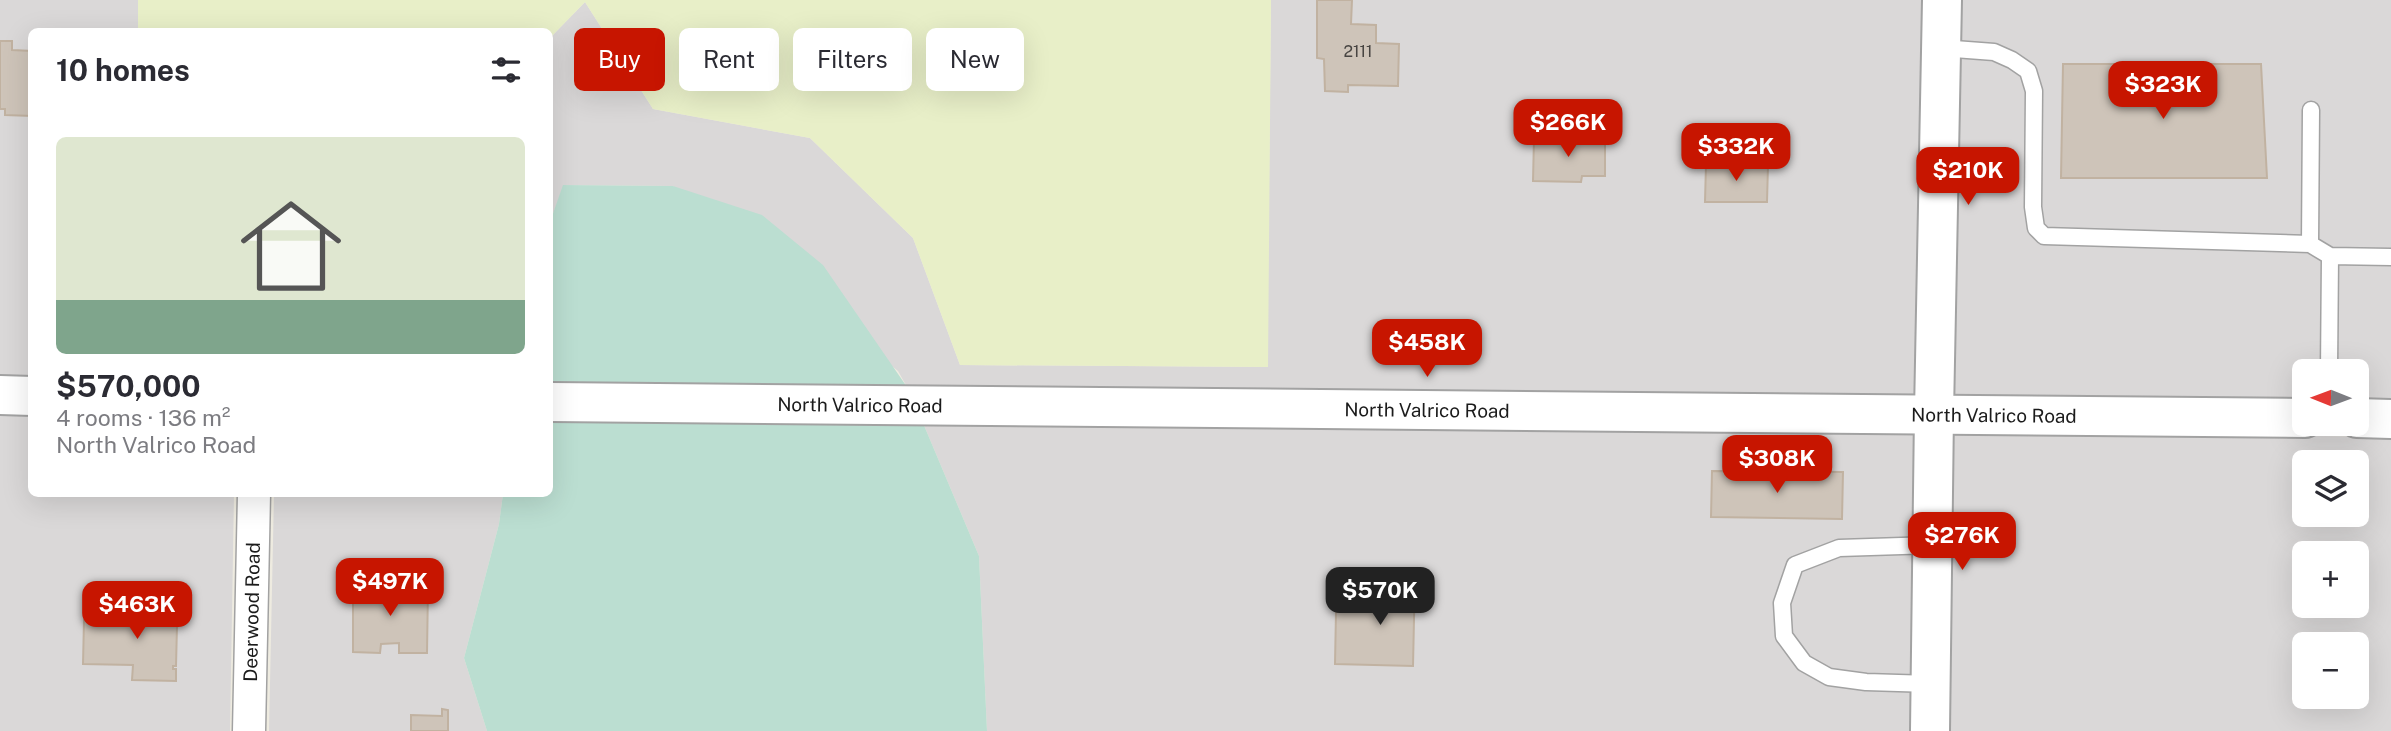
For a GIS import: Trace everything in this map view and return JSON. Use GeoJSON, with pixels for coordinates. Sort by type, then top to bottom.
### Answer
{"type":"FeatureCollection","features":[{"type":"Feature","properties":{"kind":"street"},"geometry":{"type":"LineString","coordinates":[[1930,731],[1942,0]]}},
{"type":"Feature","properties":{"kind":"street"},"geometry":{"type":"LineString","coordinates":[[0,395],[28,396]]}},
{"type":"Feature","properties":{"kind":"street","name":"North Valrico Road"},"geometry":{"type":"LineString","coordinates":[[553,402],[2292,418]]}},
{"type":"Feature","properties":{"kind":"street"},"geometry":{"type":"LineString","coordinates":[[2370,418],[2391,419]]}},
{"type":"Feature","properties":{"kind":"street","name":"Deerwood Road"},"geometry":{"type":"LineString","coordinates":[[249,731],[254,497]]}},
{"type":"Feature","properties":{"kind":"lane"},"geometry":{"type":"LineString","coordinates":[[1941,48],[1994,52],[2028,71],[2034,91],[2036,228],[2044,236],[2310,244],[2330,256],[2391,257]]}},
{"type":"Feature","properties":{"kind":"lane"},"geometry":{"type":"LineString","coordinates":[[2310,244],[2311,110]]}},
{"type":"Feature","properties":{"kind":"lane"},"geometry":{"type":"LineString","coordinates":[[2329,359],[2330,256]]}},
{"type":"Feature","properties":{"kind":"lane"},"geometry":{"type":"LineString","coordinates":[[1931,684],[1866,682],[1829,677],[1804,663],[1784,636],[1782,603],[1795,565],[1839,548],[1933,545]]}},
{"type":"Feature","properties":{"kind":"shaded area"},"geometry":{"type":"Polygon","coordinates":[[[0,0],[138,0],[138,28],[28,28],[28,378],[0,378],[0,0]]]}},
{"type":"Feature","properties":{"kind":"shaded area"},"geometry":{"type":"Polygon","coordinates":[[[1271,0],[1923,0],[1914,395],[907,387],[898,371],[673,186],[564,185],[553,214],[553,35],[585,2],[602,28],[574,28],[574,91],[642,91],[653,109],[810,138],[913,238],[960,365],[1267,367],[1271,0]]]}},
{"type":"Feature","properties":{"kind":"shaded area"},"geometry":{"type":"Polygon","coordinates":[[[1962,0],[2391,0],[2391,401],[2370,401],[2370,359],[2292,359],[2292,400],[1954,396],[1962,0]]]}},
{"type":"Feature","properties":{"kind":"shaded area"},"geometry":{"type":"Polygon","coordinates":[[[0,413],[28,414],[28,497],[234,497],[230,731],[0,731],[0,413]]]}},
{"type":"Feature","properties":{"kind":"shaded area"},"geometry":{"type":"Polygon","coordinates":[[[923,423],[1914,430],[1911,731],[987,731],[979,556],[923,423]]]}},
{"type":"Feature","properties":{"kind":"shaded area"},"geometry":{"type":"Polygon","coordinates":[[[1953,431],[2391,437],[2391,731],[1950,731],[1953,431]]]}},
{"type":"Feature","properties":{"kind":"shaded area"},"geometry":{"type":"Polygon","coordinates":[[[274,497],[503,497],[499,524],[464,658],[487,731],[269,731],[274,497]]]}},
{"type":"Feature","properties":{"kind":"green space"},"geometry":{"type":"Polygon","coordinates":[[[138,0],[1271,0],[1268,367],[960,365],[913,238],[810,138],[653,109],[642,91],[665,91],[665,28],[602,28],[585,2],[553,35],[553,28],[138,28],[138,0]]]}},
{"type":"Feature","properties":{"kind":"green space"},"geometry":{"type":"Polygon","coordinates":[[[563,185],[673,186],[762,215],[823,265],[907,387],[553,384],[553,213],[563,185]]]}},
{"type":"Feature","properties":{"kind":"green space"},"geometry":{"type":"Polygon","coordinates":[[[553,419],[923,423],[979,556],[987,731],[487,731],[464,658],[499,524],[503,497],[553,497],[553,419]]]}},
{"type":"Feature","properties":{"kind":"building"},"geometry":{"type":"Polygon","coordinates":[[[1317,0],[1352,0],[1351,24],[1376,25],[1376,43],[1399,44],[1398,86],[1348,85],[1348,92],[1325,91],[1324,59],[1317,58],[1317,0]]]}},
{"type":"Feature","properties":{"kind":"building"},"geometry":{"type":"Polygon","coordinates":[[[0,41],[12,41],[12,50],[28,51],[28,116],[5,115],[5,109],[0,109],[0,41]]]}},
{"type":"Feature","properties":{"kind":"building"},"geometry":{"type":"Polygon","coordinates":[[[2063,64],[2261,64],[2267,178],[2061,178],[2063,64]]]}},
{"type":"Feature","properties":{"kind":"building"},"geometry":{"type":"Polygon","coordinates":[[[1534,138],[1605,139],[1605,176],[1582,176],[1581,182],[1533,181],[1534,138]]]}},
{"type":"Feature","properties":{"kind":"building"},"geometry":{"type":"Polygon","coordinates":[[[1706,164],[1768,165],[1767,202],[1705,202],[1706,164]]]}},
{"type":"Feature","properties":{"kind":"building"},"geometry":{"type":"Polygon","coordinates":[[[1712,471],[1843,472],[1842,519],[1711,517],[1712,471]]]}},
{"type":"Feature","properties":{"kind":"building"},"geometry":{"type":"Polygon","coordinates":[[[1382,572],[1415,572],[1413,666],[1335,664],[1336,612],[1381,612],[1382,572]]]}},
{"type":"Feature","properties":{"kind":"building"},"geometry":{"type":"Polygon","coordinates":[[[159,585],[178,585],[176,666],[173,666],[173,669],[176,669],[176,681],[132,680],[133,665],[83,664],[84,620],[101,621],[101,615],[141,615],[141,621],[158,622],[159,585]]]}},
{"type":"Feature","properties":{"kind":"building"},"geometry":{"type":"Polygon","coordinates":[[[353,585],[428,587],[427,653],[399,653],[399,643],[381,644],[380,653],[353,652],[353,585]]]}},
{"type":"Feature","properties":{"kind":"building"},"geometry":{"type":"Polygon","coordinates":[[[442,709],[448,710],[448,731],[411,731],[411,715],[442,716],[442,709]]]}}]}
